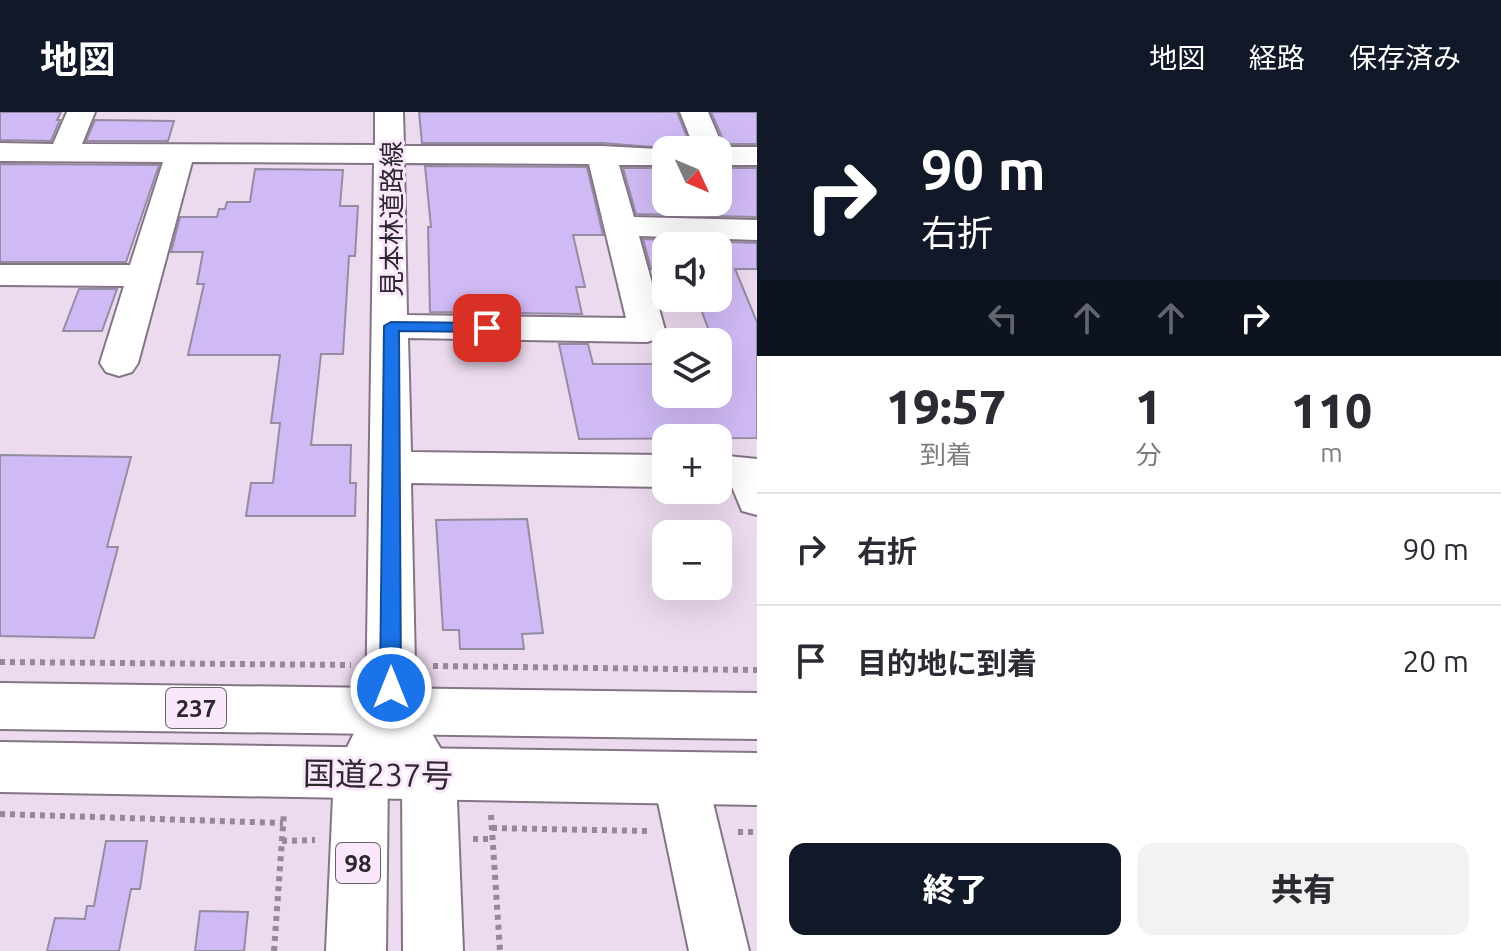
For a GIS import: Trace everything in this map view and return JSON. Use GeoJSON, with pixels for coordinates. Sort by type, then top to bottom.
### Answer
{"type":"FeatureCollection","features":[{"type":"Feature","properties":{"kind":"main road"},"geometry":{"type":"LineString","coordinates":[[63,153],[81,112]]}},
{"type":"Feature","properties":{"kind":"main road","name":"見本林道路線"},"geometry":{"type":"LineString","coordinates":[[389,112],[391,710]]}},
{"type":"Feature","properties":{"kind":"main road"},"geometry":{"type":"LineString","coordinates":[[694,112],[704,136]]}},
{"type":"Feature","properties":{"kind":"main road"},"geometry":{"type":"LineString","coordinates":[[0,152],[652,156]]}},
{"type":"Feature","properties":{"kind":"main road"},"geometry":{"type":"LineString","coordinates":[[119,363],[180,153]]}},
{"type":"Feature","properties":{"kind":"main road"},"geometry":{"type":"LineString","coordinates":[[391,326],[647,330],[602,155]]}},
{"type":"Feature","properties":{"kind":"main road"},"geometry":{"type":"LineString","coordinates":[[732,156],[757,156]]}},
{"type":"Feature","properties":{"kind":"main road"},"geometry":{"type":"LineString","coordinates":[[619,226],[757,230]]}},
{"type":"Feature","properties":{"kind":"main road"},"geometry":{"type":"LineString","coordinates":[[0,275],[145,276]]}},
{"type":"Feature","properties":{"kind":"main road"},"geometry":{"type":"LineString","coordinates":[[391,467],[652,471]]}},
{"type":"Feature","properties":{"kind":"main road"},"geometry":{"type":"LineString","coordinates":[[732,471],[749,472],[757,499]]}},
{"type":"Feature","properties":{"kind":"main road","name":"237"},"geometry":{"type":"LineString","coordinates":[[0,706],[757,716]]}},
{"type":"Feature","properties":{"kind":"main road"},"geometry":{"type":"LineString","coordinates":[[391,710],[429,775],[433,951]]}},
{"type":"Feature","properties":{"kind":"main road","name":"98"},"geometry":{"type":"LineString","coordinates":[[356,951],[361,774],[391,710]]}},
{"type":"Feature","properties":{"kind":"main road","name":"国道237号"},"geometry":{"type":"LineString","coordinates":[[0,767],[757,779]]}},
{"type":"Feature","properties":{"kind":"main road"},"geometry":{"type":"LineString","coordinates":[[680,778],[719,951]]}},
{"type":"Feature","properties":{"kind":"path"},"geometry":{"type":"LineString","coordinates":[[0,814],[283,823]]}},
{"type":"Feature","properties":{"kind":"path"},"geometry":{"type":"LineString","coordinates":[[492,828],[757,832]]}},
{"type":"Feature","properties":{"kind":"building"},"geometry":{"type":"Polygon","coordinates":[[[0,112],[61,112],[51,141],[0,140],[0,112]]]}},
{"type":"Feature","properties":{"kind":"building"},"geometry":{"type":"Polygon","coordinates":[[[419,112],[677,112],[686,136],[652,136],[652,147],[602,143],[422,143],[419,112]]]}},
{"type":"Feature","properties":{"kind":"building"},"geometry":{"type":"Polygon","coordinates":[[[711,112],[757,112],[757,144],[732,144],[732,136],[722,136],[711,112]]]}},
{"type":"Feature","properties":{"kind":"building"},"geometry":{"type":"Polygon","coordinates":[[[95,120],[174,121],[168,141],[86,141],[95,120]]]}},
{"type":"Feature","properties":{"kind":"building"},"geometry":{"type":"Polygon","coordinates":[[[0,164],[159,165],[126,262],[0,262],[0,164]]]}},
{"type":"Feature","properties":{"kind":"building"},"geometry":{"type":"Polygon","coordinates":[[[425,166],[587,167],[603,235],[573,235],[585,287],[576,287],[582,314],[430,312],[428,227],[431,227],[425,166]]]}},
{"type":"Feature","properties":{"kind":"building"},"geometry":{"type":"Polygon","coordinates":[[[623,168],[652,168],[652,214],[636,214],[623,168]]]}},
{"type":"Feature","properties":{"kind":"building"},"geometry":{"type":"Polygon","coordinates":[[[732,168],[757,168],[757,217],[717,216],[732,216],[732,168]]]}},
{"type":"Feature","properties":{"kind":"building"},"geometry":{"type":"Polygon","coordinates":[[[255,169],[343,170],[340,206],[358,206],[355,256],[349,256],[343,354],[321,354],[311,445],[351,445],[350,483],[356,483],[355,516],[246,516],[251,483],[273,483],[280,423],[271,423],[280,355],[188,355],[204,284],[197,284],[203,252],[171,252],[180,217],[217,217],[219,209],[225,209],[227,202],[250,202],[255,169]]]}},
{"type":"Feature","properties":{"kind":"building"},"geometry":{"type":"Polygon","coordinates":[[[643,239],[652,239],[651,269],[643,239]]]}},
{"type":"Feature","properties":{"kind":"building"},"geometry":{"type":"Polygon","coordinates":[[[732,242],[757,243],[757,269],[735,269],[757,322],[757,438],[732,438],[732,424],[652,424],[652,439],[579,439],[559,344],[588,344],[593,364],[652,364],[652,408],[732,408],[732,328],[708,328],[702,312],[732,312],[732,242]]]}},
{"type":"Feature","properties":{"kind":"building"},"geometry":{"type":"Polygon","coordinates":[[[79,289],[117,289],[102,331],[63,331],[79,289]]]}},
{"type":"Feature","properties":{"kind":"building"},"geometry":{"type":"Polygon","coordinates":[[[0,455],[131,457],[107,547],[118,547],[94,638],[0,636],[0,455]]]}},
{"type":"Feature","properties":{"kind":"building"},"geometry":{"type":"Polygon","coordinates":[[[527,519],[543,633],[522,634],[524,649],[460,649],[459,630],[443,630],[436,520],[527,519]]]}},
{"type":"Feature","properties":{"kind":"building"},"geometry":{"type":"Polygon","coordinates":[[[106,841],[147,841],[140,889],[131,889],[119,951],[47,951],[55,918],[85,919],[87,906],[94,906],[106,841]]]}},
{"type":"Feature","properties":{"kind":"building"},"geometry":{"type":"Polygon","coordinates":[[[200,911],[248,912],[244,951],[195,951],[200,911]]]}},
{"type":"Feature","properties":{"kind":"route"},"geometry":{"type":"LineString","coordinates":[[391,688],[391,326],[487,328]]}}]}
